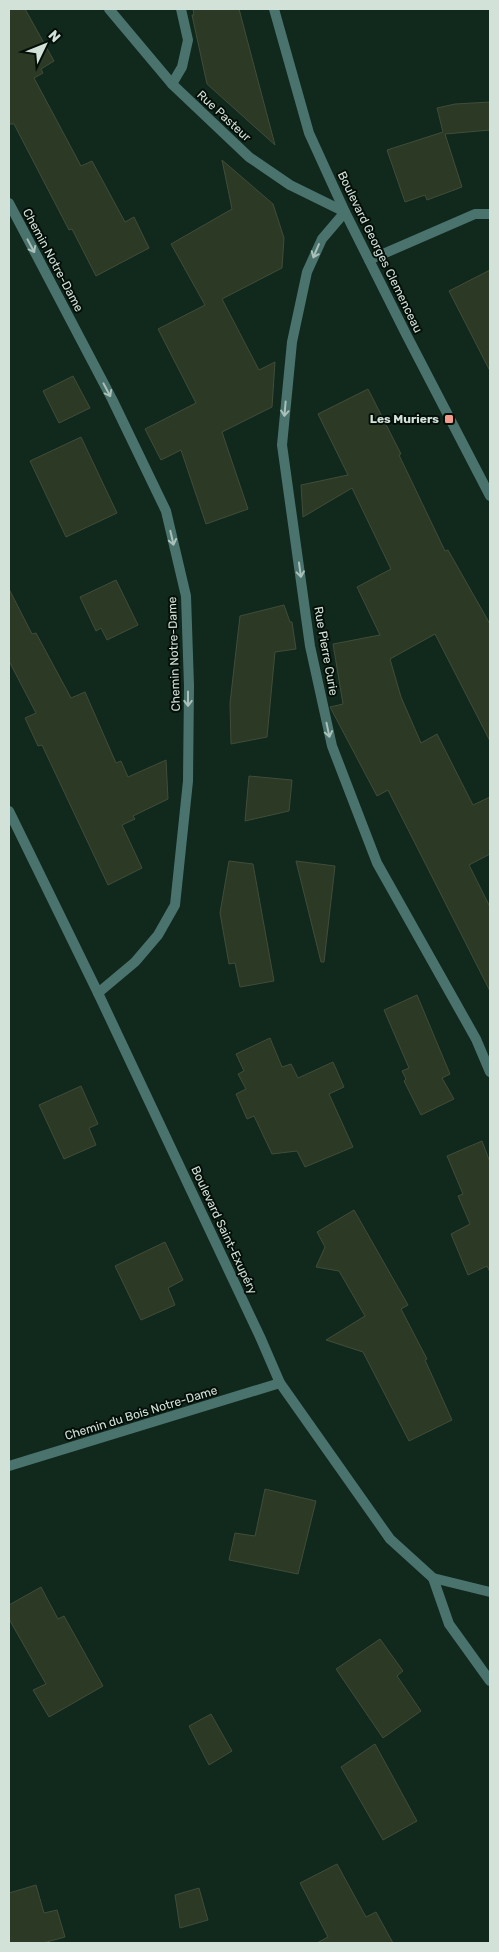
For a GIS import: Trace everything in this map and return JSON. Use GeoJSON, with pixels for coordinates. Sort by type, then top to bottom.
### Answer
{"type":"FeatureCollection","features":[{"type":"Feature","properties":{"kind":"street","name":"Rue Pasteur"},"geometry":{"type":"LineString","coordinates":[[109,9],[172,84],[249,157],[290,185],[345,212]]}},
{"type":"Feature","properties":{"kind":"street"},"geometry":{"type":"LineString","coordinates":[[172,84],[182,67],[188,40],[181,9]]}},
{"type":"Feature","properties":{"kind":"street","name":"Boulevard Georges Clemenceau"},"geometry":{"type":"LineString","coordinates":[[274,9],[309,133],[345,212],[490,496]]}},
{"type":"Feature","properties":{"kind":"street","name":"Chemin Notre-Dame"},"geometry":{"type":"LineString","coordinates":[[9,203],[112,400],[166,511],[186,596],[189,686],[188,781],[175,905],[158,935],[135,962],[98,993]]}},
{"type":"Feature","properties":{"kind":"street","name":"Rue Pierre Curie"},"geometry":{"type":"LineString","coordinates":[[345,212],[322,238],[307,272],[292,342],[282,445],[310,646],[332,746],[377,863],[476,1039],[490,1072]]}},
{"type":"Feature","properties":{"kind":"street"},"geometry":{"type":"LineString","coordinates":[[369,260],[475,214],[490,214]]}},
{"type":"Feature","properties":{"kind":"street","name":"Boulevard Saint-Exupéry"},"geometry":{"type":"LineString","coordinates":[[9,811],[98,993],[280,1383],[390,1539],[432,1578],[490,1592]]}},
{"type":"Feature","properties":{"kind":"street","name":"Chemin du Bois Notre-Dame"},"geometry":{"type":"LineString","coordinates":[[9,1466],[280,1383]]}},
{"type":"Feature","properties":{"kind":"street"},"geometry":{"type":"LineString","coordinates":[[432,1578],[449,1624],[490,1681]]}},
{"type":"Feature","properties":{"kind":"building"},"geometry":{"type":"Polygon","coordinates":[[[9,9],[25,9],[54,61],[41,69],[43,73],[34,78],[81,166],[92,161],[125,222],[134,217],[149,248],[96,276],[72,229],[69,230],[14,124],[9,124],[9,9]]]}},
{"type":"Feature","properties":{"kind":"building"},"geometry":{"type":"Polygon","coordinates":[[[193,9],[239,9],[275,145],[207,84],[192,15],[194,15],[193,9]]]}},
{"type":"Feature","properties":{"kind":"building"},"geometry":{"type":"Polygon","coordinates":[[[490,102],[490,130],[445,134],[462,187],[427,200],[425,195],[405,202],[387,150],[443,132],[437,108],[455,104],[490,102]]]}},
{"type":"Feature","properties":{"kind":"building"},"geometry":{"type":"Polygon","coordinates":[[[222,160],[273,204],[284,238],[282,268],[222,299],[259,370],[275,362],[272,407],[222,432],[248,509],[206,524],[181,450],[161,460],[145,429],[196,403],[158,329],[205,305],[171,244],[232,209],[222,160]]]}},
{"type":"Feature","properties":{"kind":"building"},"geometry":{"type":"Polygon","coordinates":[[[490,270],[490,371],[449,291],[490,270]]]}},
{"type":"Feature","properties":{"kind":"building"},"geometry":{"type":"Polygon","coordinates":[[[73,376],[90,408],[59,423],[43,391],[73,376]]]}},
{"type":"Feature","properties":{"kind":"building"},"geometry":{"type":"Polygon","coordinates":[[[368,389],[401,454],[399,455],[445,551],[448,550],[490,624],[490,741],[435,634],[390,659],[401,697],[421,743],[437,734],[473,805],[490,797],[490,854],[469,865],[490,907],[490,991],[388,790],[377,796],[330,707],[343,704],[333,644],[380,635],[357,587],[391,569],[352,488],[303,517],[301,485],[348,475],[318,414],[368,389]]]}},
{"type":"Feature","properties":{"kind":"building"},"geometry":{"type":"Polygon","coordinates":[[[81,437],[117,513],[66,537],[30,461],[81,437]]]}},
{"type":"Feature","properties":{"kind":"building"},"geometry":{"type":"Polygon","coordinates":[[[116,580],[138,625],[107,640],[101,628],[96,631],[80,597],[116,580]]]}},
{"type":"Feature","properties":{"kind":"building"},"geometry":{"type":"Polygon","coordinates":[[[9,589],[32,634],[36,633],[71,698],[85,692],[116,763],[121,761],[128,777],[166,760],[168,799],[133,816],[135,819],[122,825],[142,868],[108,885],[42,745],[38,746],[25,718],[36,713],[9,661],[9,589]]]}},
{"type":"Feature","properties":{"kind":"building"},"geometry":{"type":"Polygon","coordinates":[[[284,605],[290,622],[292,622],[296,649],[275,652],[267,737],[231,744],[230,703],[240,616],[284,605]]]}},
{"type":"Feature","properties":{"kind":"building"},"geometry":{"type":"Polygon","coordinates":[[[249,776],[292,780],[289,811],[245,821],[249,776]]]}},
{"type":"Feature","properties":{"kind":"building"},"geometry":{"type":"Polygon","coordinates":[[[229,861],[253,864],[274,981],[240,987],[235,963],[229,964],[220,913],[229,861]]]}},
{"type":"Feature","properties":{"kind":"building"},"geometry":{"type":"Polygon","coordinates":[[[296,861],[335,866],[324,962],[321,962],[296,861]]]}},
{"type":"Feature","properties":{"kind":"building"},"geometry":{"type":"Polygon","coordinates":[[[417,995],[450,1074],[442,1078],[454,1099],[421,1115],[404,1081],[406,1079],[402,1071],[409,1068],[384,1010],[417,995]]]}},
{"type":"Feature","properties":{"kind":"building"},"geometry":{"type":"Polygon","coordinates":[[[270,1038],[282,1067],[291,1064],[298,1078],[333,1062],[344,1087],[329,1094],[353,1147],[305,1167],[297,1151],[272,1154],[254,1116],[247,1119],[236,1094],[246,1089],[238,1074],[244,1071],[236,1054],[270,1038]]]}},
{"type":"Feature","properties":{"kind":"building"},"geometry":{"type":"Polygon","coordinates":[[[81,1086],[98,1124],[89,1128],[96,1145],[64,1159],[39,1105],[81,1086]]]}},
{"type":"Feature","properties":{"kind":"building"},"geometry":{"type":"Polygon","coordinates":[[[482,1141],[490,1162],[490,1272],[487,1266],[468,1275],[451,1234],[470,1224],[458,1196],[463,1194],[447,1156],[482,1141]]]}},
{"type":"Feature","properties":{"kind":"building"},"geometry":{"type":"Polygon","coordinates":[[[354,1210],[408,1305],[401,1309],[427,1359],[425,1360],[452,1420],[409,1441],[363,1352],[326,1340],[365,1316],[339,1271],[316,1267],[325,1247],[317,1232],[354,1210]]]}},
{"type":"Feature","properties":{"kind":"building"},"geometry":{"type":"Polygon","coordinates":[[[165,1242],[183,1280],[168,1288],[175,1305],[141,1320],[115,1266],[165,1242]]]}},
{"type":"Feature","properties":{"kind":"building"},"geometry":{"type":"Polygon","coordinates":[[[265,1489],[316,1501],[298,1574],[229,1560],[235,1533],[255,1536],[265,1489]]]}},
{"type":"Feature","properties":{"kind":"building"},"geometry":{"type":"Polygon","coordinates":[[[41,1587],[58,1619],[64,1616],[103,1686],[49,1717],[33,1690],[46,1684],[9,1619],[9,1605],[41,1587]]]}},
{"type":"Feature","properties":{"kind":"building"},"geometry":{"type":"Polygon","coordinates":[[[380,1639],[403,1671],[397,1676],[421,1711],[383,1738],[336,1669],[380,1639]]]}},
{"type":"Feature","properties":{"kind":"building"},"geometry":{"type":"Polygon","coordinates":[[[211,1714],[232,1751],[209,1765],[189,1726],[211,1714]]]}},
{"type":"Feature","properties":{"kind":"building"},"geometry":{"type":"Polygon","coordinates":[[[375,1744],[417,1821],[383,1840],[341,1767],[375,1744]]]}},
{"type":"Feature","properties":{"kind":"building"},"geometry":{"type":"Polygon","coordinates":[[[337,1864],[366,1917],[376,1912],[393,1943],[317,1943],[328,1937],[300,1883],[337,1864]]]}},
{"type":"Feature","properties":{"kind":"building"},"geometry":{"type":"Polygon","coordinates":[[[36,1885],[44,1913],[57,1910],[65,1937],[43,1943],[9,1943],[9,1893],[36,1885]]]}},
{"type":"Feature","properties":{"kind":"building"},"geometry":{"type":"Polygon","coordinates":[[[199,1888],[208,1920],[180,1928],[175,1895],[199,1888]]]}},
{"type":"Feature","properties":{"kind":"place","name":"Les Muriers"},"geometry":{"type":"Point","coordinates":[449,419]}}]}
